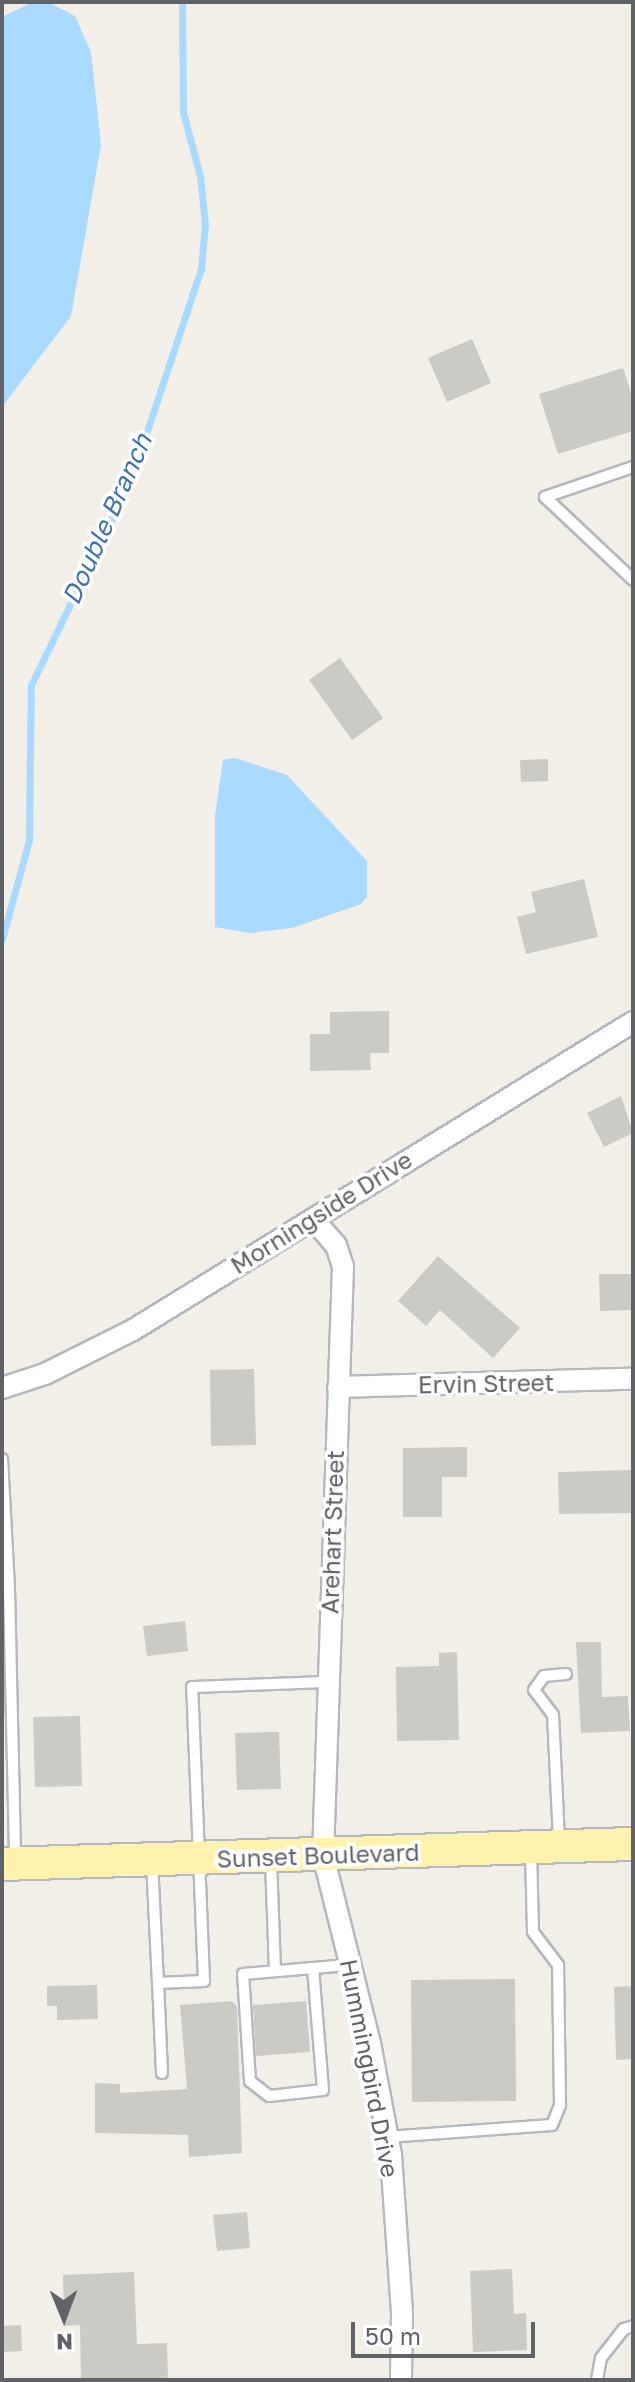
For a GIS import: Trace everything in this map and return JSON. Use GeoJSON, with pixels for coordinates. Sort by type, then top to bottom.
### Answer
{"type":"FeatureCollection","features":[{"type":"Feature","properties":{"kind":"main road","name":"Sunset Boulevard"},"geometry":{"type":"LineString","coordinates":[[9,1864],[633,1844]]}},
{"type":"Feature","properties":{"kind":"street","name":"Morningside Drive"},"geometry":{"type":"LineString","coordinates":[[2,1388],[45,1374],[133,1330],[633,1022]]}},
{"type":"Feature","properties":{"kind":"street","name":"Arehart Street"},"geometry":{"type":"LineString","coordinates":[[313,1219],[336,1245],[343,1266],[323,1855]]}},
{"type":"Feature","properties":{"kind":"street","name":"Ervin Street"},"geometry":{"type":"LineString","coordinates":[[338,1387],[633,1379]]}},
{"type":"Feature","properties":{"kind":"street","name":"Hummingbird Drive"},"geometry":{"type":"LineString","coordinates":[[323,1855],[351,1965],[387,2137],[402,2314],[401,2380]]}},
{"type":"Feature","properties":{"kind":"lane"},"geometry":{"type":"LineString","coordinates":[[633,467],[545,497],[633,580]]}},
{"type":"Feature","properties":{"kind":"lane"},"geometry":{"type":"LineString","coordinates":[[2,1459],[14,1795],[9,1864]]}},
{"type":"Feature","properties":{"kind":"lane"},"geometry":{"type":"LineString","coordinates":[[387,2137],[552,2125],[560,2105],[558,1965],[533,1932],[545,1847],[553,1715],[534,1690],[544,1676],[566,1674]]}},
{"type":"Feature","properties":{"kind":"lane"},"geometry":{"type":"LineString","coordinates":[[158,1983],[204,1981],[192,1687],[327,1682]]}},
{"type":"Feature","properties":{"kind":"lane"},"geometry":{"type":"LineString","coordinates":[[2,1796],[14,1795]]}},
{"type":"Feature","properties":{"kind":"lane"},"geometry":{"type":"LineString","coordinates":[[271,1857],[275,1971]]}},
{"type":"Feature","properties":{"kind":"lane"},"geometry":{"type":"LineString","coordinates":[[152,1860],[162,2073]]}},
{"type":"Feature","properties":{"kind":"lane"},"geometry":{"type":"LineString","coordinates":[[313,1968],[323,2090],[269,2096],[250,2081],[243,1974],[275,1971],[313,1968],[351,1965]]}},
{"type":"Feature","properties":{"kind":"lane"},"geometry":{"type":"LineString","coordinates":[[597,2380],[601,2358],[624,2329],[633,2326]]}},
{"type":"Feature","properties":{"kind":"water"},"geometry":{"type":"Polygon","coordinates":[[[33,2],[48,2],[75,16],[91,52],[101,145],[71,316],[2,407],[2,17],[33,2]]]}},
{"type":"Feature","properties":{"kind":"water"},"geometry":{"type":"Polygon","coordinates":[[[235,758],[287,775],[367,861],[367,897],[361,904],[292,928],[249,933],[215,927],[215,816],[223,760],[235,758]]]}},
{"type":"Feature","properties":{"kind":"building"},"geometry":{"type":"Polygon","coordinates":[[[472,339],[491,383],[447,402],[428,358],[472,339]]]}},
{"type":"Feature","properties":{"kind":"building"},"geometry":{"type":"Polygon","coordinates":[[[623,368],[633,399],[633,431],[558,454],[539,394],[623,368]]]}},
{"type":"Feature","properties":{"kind":"building"},"geometry":{"type":"Polygon","coordinates":[[[340,658],[383,718],[352,740],[309,680],[340,658]]]}},
{"type":"Feature","properties":{"kind":"building"},"geometry":{"type":"Polygon","coordinates":[[[548,759],[548,781],[521,782],[520,760],[548,759]]]}},
{"type":"Feature","properties":{"kind":"building"},"geometry":{"type":"Polygon","coordinates":[[[584,879],[598,937],[526,954],[517,917],[536,912],[531,892],[584,879]]]}},
{"type":"Feature","properties":{"kind":"building"},"geometry":{"type":"Polygon","coordinates":[[[389,1011],[389,1053],[370,1053],[371,1070],[310,1071],[310,1034],[330,1034],[330,1012],[389,1011]]]}},
{"type":"Feature","properties":{"kind":"building"},"geometry":{"type":"Polygon","coordinates":[[[621,1096],[633,1133],[604,1147],[587,1113],[621,1096]]]}},
{"type":"Feature","properties":{"kind":"building"},"geometry":{"type":"Polygon","coordinates":[[[438,1256],[520,1328],[493,1358],[440,1310],[426,1326],[398,1301],[438,1256]]]}},
{"type":"Feature","properties":{"kind":"building"},"geometry":{"type":"Polygon","coordinates":[[[599,1274],[633,1274],[633,1310],[600,1311],[599,1274]]]}},
{"type":"Feature","properties":{"kind":"building"},"geometry":{"type":"Polygon","coordinates":[[[254,1369],[256,1445],[211,1446],[210,1370],[254,1369]]]}},
{"type":"Feature","properties":{"kind":"building"},"geometry":{"type":"Polygon","coordinates":[[[467,1447],[467,1477],[442,1477],[442,1517],[403,1517],[403,1448],[467,1447]]]}},
{"type":"Feature","properties":{"kind":"building"},"geometry":{"type":"Polygon","coordinates":[[[633,1470],[633,1513],[559,1514],[558,1472],[633,1470]]]}},
{"type":"Feature","properties":{"kind":"building"},"geometry":{"type":"Polygon","coordinates":[[[185,1621],[188,1651],[147,1656],[143,1626],[185,1621]]]}},
{"type":"Feature","properties":{"kind":"building"},"geometry":{"type":"Polygon","coordinates":[[[576,1642],[601,1642],[602,1697],[628,1696],[630,1731],[581,1733],[576,1642]]]}},
{"type":"Feature","properties":{"kind":"building"},"geometry":{"type":"Polygon","coordinates":[[[457,1652],[459,1740],[397,1741],[396,1667],[439,1666],[439,1653],[457,1652]]]}},
{"type":"Feature","properties":{"kind":"building"},"geometry":{"type":"Polygon","coordinates":[[[80,1716],[82,1786],[35,1787],[33,1717],[80,1716]]]}},
{"type":"Feature","properties":{"kind":"building"},"geometry":{"type":"Polygon","coordinates":[[[279,1732],[281,1789],[237,1790],[235,1733],[279,1732]]]}},
{"type":"Feature","properties":{"kind":"building"},"geometry":{"type":"Polygon","coordinates":[[[515,1979],[516,2101],[412,2102],[411,1980],[515,1979]]]}},
{"type":"Feature","properties":{"kind":"building"},"geometry":{"type":"Polygon","coordinates":[[[97,1985],[98,2019],[57,2020],[57,2006],[47,2006],[47,1986],[97,1985]]]}},
{"type":"Feature","properties":{"kind":"building"},"geometry":{"type":"Polygon","coordinates":[[[633,1986],[633,2059],[616,2060],[614,1987],[633,1986]]]}},
{"type":"Feature","properties":{"kind":"building"},"geometry":{"type":"Polygon","coordinates":[[[231,2001],[237,2006],[242,2153],[189,2157],[188,2135],[95,2133],[95,2083],[120,2084],[120,2093],[187,2089],[180,2005],[231,2001]]]}},
{"type":"Feature","properties":{"kind":"building"},"geometry":{"type":"Polygon","coordinates":[[[306,2001],[310,2052],[256,2056],[253,2005],[306,2001]]]}},
{"type":"Feature","properties":{"kind":"building"},"geometry":{"type":"Polygon","coordinates":[[[247,2212],[250,2248],[217,2251],[213,2215],[247,2212]]]}},
{"type":"Feature","properties":{"kind":"building"},"geometry":{"type":"Polygon","coordinates":[[[512,2269],[514,2314],[526,2313],[527,2350],[473,2352],[470,2271],[512,2269]]]}},
{"type":"Feature","properties":{"kind":"building"},"geometry":{"type":"Polygon","coordinates":[[[134,2272],[137,2344],[167,2343],[168,2380],[81,2380],[80,2325],[64,2326],[63,2275],[134,2272]]]}},
{"type":"Feature","properties":{"kind":"building"},"geometry":{"type":"Polygon","coordinates":[[[21,2325],[22,2351],[2,2352],[2,2326],[21,2325]]]}},
{"type":"Feature","properties":{"kind":"waterway","name":"Double Branch"},"geometry":{"type":"LineString","coordinates":[[2,939],[29,840],[31,685],[131,479],[201,269],[205,224],[200,176],[183,112],[182,2]]}}]}
